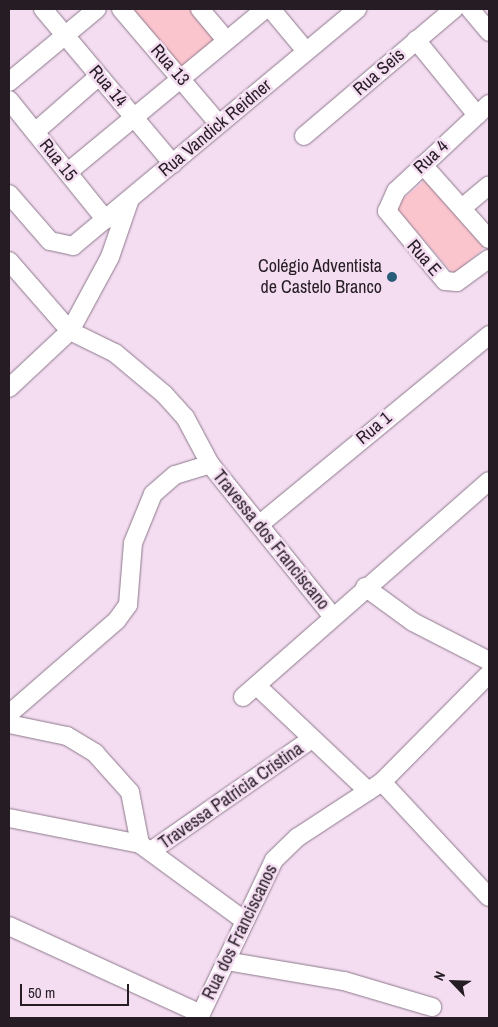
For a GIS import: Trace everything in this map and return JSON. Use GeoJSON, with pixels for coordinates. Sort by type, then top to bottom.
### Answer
{"type":"FeatureCollection","features":[{"type":"Feature","properties":{"kind":"street","name":"Rua 14"},"geometry":{"type":"LineString","coordinates":[[43,9],[173,164]]}},
{"type":"Feature","properties":{"kind":"street"},"geometry":{"type":"LineString","coordinates":[[9,82],[97,9]]}},
{"type":"Feature","properties":{"kind":"street","name":"Rua 13"},"geometry":{"type":"LineString","coordinates":[[121,9],[182,78],[218,123]]}},
{"type":"Feature","properties":{"kind":"street"},"geometry":{"type":"LineString","coordinates":[[200,9],[226,40]]}},
{"type":"Feature","properties":{"kind":"street"},"geometry":{"type":"LineString","coordinates":[[68,172],[135,119],[226,40],[265,9]]}},
{"type":"Feature","properties":{"kind":"street"},"geometry":{"type":"LineString","coordinates":[[271,9],[306,52]]}},
{"type":"Feature","properties":{"kind":"street","name":"Rua Vandick Reidner"},"geometry":{"type":"LineString","coordinates":[[9,194],[50,241],[72,246],[106,220],[173,164],[218,123],[357,9]]}},
{"type":"Feature","properties":{"kind":"street","name":"Rua Seis"},"geometry":{"type":"LineString","coordinates":[[304,136],[454,9]]}},
{"type":"Feature","properties":{"kind":"street"},"geometry":{"type":"LineString","coordinates":[[470,9],[489,32]]}},
{"type":"Feature","properties":{"kind":"street"},"geometry":{"type":"LineString","coordinates":[[416,40],[483,109]]}},
{"type":"Feature","properties":{"kind":"street"},"geometry":{"type":"LineString","coordinates":[[35,132],[99,76]]}},
{"type":"Feature","properties":{"kind":"street","name":"Rua 15"},"geometry":{"type":"LineString","coordinates":[[9,100],[106,220]]}},
{"type":"Feature","properties":{"kind":"street","name":"Rua 4"},"geometry":{"type":"LineString","coordinates":[[390,218],[389,198],[483,109]]}},
{"type":"Feature","properties":{"kind":"street"},"geometry":{"type":"LineString","coordinates":[[423,165],[489,239]]}},
{"type":"Feature","properties":{"kind":"street"},"geometry":{"type":"LineString","coordinates":[[462,208],[489,185]]}},
{"type":"Feature","properties":{"kind":"street"},"geometry":{"type":"LineString","coordinates":[[9,388],[70,331],[110,257],[130,199]]}},
{"type":"Feature","properties":{"kind":"street","name":"Rua E"},"geometry":{"type":"LineString","coordinates":[[390,218],[445,282],[457,282],[489,259]]}},
{"type":"Feature","properties":{"kind":"street"},"geometry":{"type":"LineString","coordinates":[[9,262],[70,331]]}},
{"type":"Feature","properties":{"kind":"street","name":"Travessa dos Franciscano"},"geometry":{"type":"LineString","coordinates":[[70,331],[115,353],[164,394],[185,417],[210,464],[332,616]]}},
{"type":"Feature","properties":{"kind":"street","name":"Rua 1"},"geometry":{"type":"LineString","coordinates":[[260,524],[489,335]]}},
{"type":"Feature","properties":{"kind":"street"},"geometry":{"type":"LineString","coordinates":[[9,714],[118,620],[128,605],[133,543],[153,494],[175,475],[210,464]]}},
{"type":"Feature","properties":{"kind":"street"},"geometry":{"type":"LineString","coordinates":[[243,697],[365,587],[489,481]]}},
{"type":"Feature","properties":{"kind":"street"},"geometry":{"type":"LineString","coordinates":[[365,587],[413,622],[489,661]]}},
{"type":"Feature","properties":{"kind":"street","name":"Rua dos Franciscanos"},"geometry":{"type":"LineString","coordinates":[[200,1016],[265,874],[283,850],[375,787],[489,674]]}},
{"type":"Feature","properties":{"kind":"street"},"geometry":{"type":"LineString","coordinates":[[257,686],[310,740],[375,787],[488,894]]}},
{"type":"Feature","properties":{"kind":"street"},"geometry":{"type":"LineString","coordinates":[[9,724],[67,736],[95,753],[130,792],[146,848]]}},
{"type":"Feature","properties":{"kind":"street","name":"Travessa Patricia Cristina"},"geometry":{"type":"LineString","coordinates":[[146,848],[310,740]]}},
{"type":"Feature","properties":{"kind":"street"},"geometry":{"type":"LineString","coordinates":[[9,818],[146,848],[244,920]]}},
{"type":"Feature","properties":{"kind":"street"},"geometry":{"type":"LineString","coordinates":[[9,926],[200,1016]]}},
{"type":"Feature","properties":{"kind":"street"},"geometry":{"type":"LineString","coordinates":[[226,961],[344,980],[432,1006]]}},
{"type":"Feature","properties":{"kind":"shaded area"},"geometry":{"type":"Polygon","coordinates":[[[129,9],[192,9],[219,40],[183,71],[129,9]]]}},
{"type":"Feature","properties":{"kind":"shaded area"},"geometry":{"type":"Polygon","coordinates":[[[425,180],[484,248],[454,274],[395,206],[425,180]]]}},
{"type":"Feature","properties":{"kind":"place","name":"Colégio Adventista de Castelo Branco"},"geometry":{"type":"Point","coordinates":[392,277]}}]}
